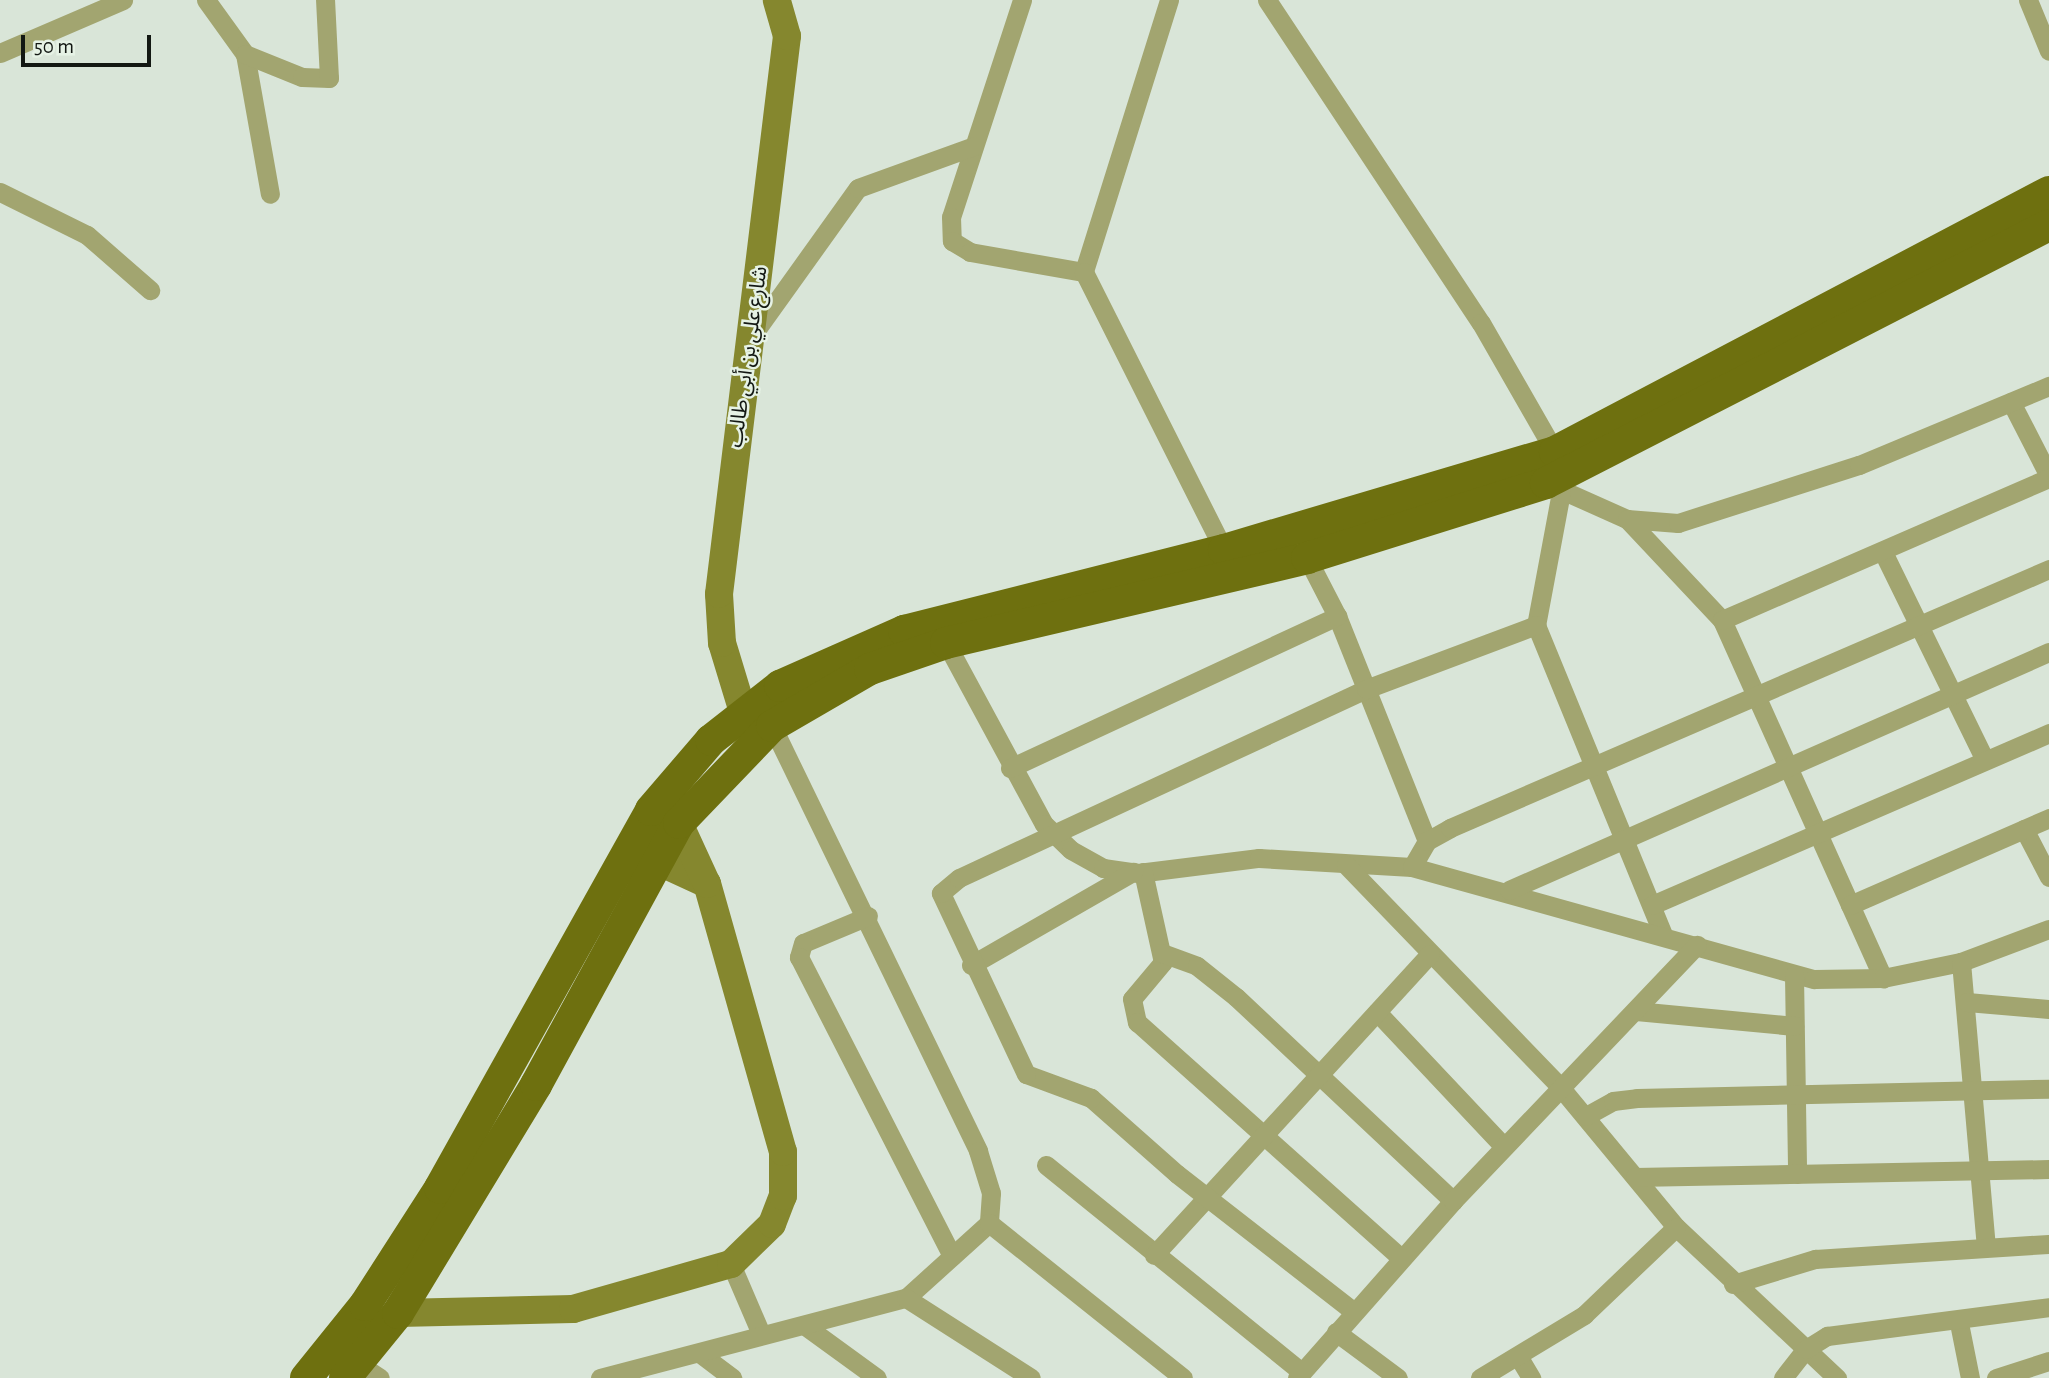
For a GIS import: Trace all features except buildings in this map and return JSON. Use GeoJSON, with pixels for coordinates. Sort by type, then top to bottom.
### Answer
{"type":"FeatureCollection","features":[{"type":"Feature","properties":{"kind":"main road"},"geometry":{"type":"LineString","coordinates":[[366,1374],[522,1079],[651,810],[743,712],[780,687],[873,642],[1224,550],[1555,452],[2049,192]]}},
{"type":"Feature","properties":{"kind":"main road"},"geometry":{"type":"LineString","coordinates":[[306,1378],[365,1305],[522,1079],[679,823],[772,726],[870,669],[946,643],[1307,558],[1554,488],[2049,225]]}},
{"type":"Feature","properties":{"kind":"street"},"geometry":{"type":"LineString","coordinates":[[0,53],[123,0]]}},
{"type":"Feature","properties":{"kind":"street"},"geometry":{"type":"LineString","coordinates":[[206,0],[245,54],[270,194]]}},
{"type":"Feature","properties":{"kind":"street"},"geometry":{"type":"LineString","coordinates":[[245,54],[302,77],[329,78],[326,0]]}},
{"type":"Feature","properties":{"kind":"street"},"geometry":{"type":"LineString","coordinates":[[1022,0],[951,217],[956,248],[1084,272]]}},
{"type":"Feature","properties":{"kind":"street"},"geometry":{"type":"LineString","coordinates":[[1169,0],[1084,272],[1224,550]]}},
{"type":"Feature","properties":{"kind":"street"},"geometry":{"type":"LineString","coordinates":[[1267,0],[1474,312],[1555,452]]}},
{"type":"Feature","properties":{"kind":"street"},"geometry":{"type":"LineString","coordinates":[[2028,0],[2049,51]]}},
{"type":"Feature","properties":{"kind":"street","name":"شارع علي بن أبي طالب"},"geometry":{"type":"LineString","coordinates":[[743,712],[722,643],[719,603],[727,500],[754,333],[783,7]]}},
{"type":"Feature","properties":{"kind":"street"},"geometry":{"type":"LineString","coordinates":[[754,333],[858,188],[974,146]]}},
{"type":"Feature","properties":{"kind":"street"},"geometry":{"type":"LineString","coordinates":[[0,192],[87,234],[150,290]]}},
{"type":"Feature","properties":{"kind":"street"},"geometry":{"type":"LineString","coordinates":[[1663,935],[1536,625],[1554,488],[1627,519],[1678,523],[1747,505],[2049,386]]}},
{"type":"Feature","properties":{"kind":"street"},"geometry":{"type":"LineString","coordinates":[[1722,620],[1883,552],[2049,477],[2011,402]]}},
{"type":"Feature","properties":{"kind":"street"},"geometry":{"type":"LineString","coordinates":[[1627,519],[1722,620],[1753,695],[1883,978]]}},
{"type":"Feature","properties":{"kind":"street"},"geometry":{"type":"LineString","coordinates":[[1883,552],[1985,760]]}},
{"type":"Feature","properties":{"kind":"street"},"geometry":{"type":"LineString","coordinates":[[1307,558],[1337,616],[1427,841]]}},
{"type":"Feature","properties":{"kind":"street"},"geometry":{"type":"LineString","coordinates":[[1412,867],[1427,841],[1753,695],[2049,569]]}},
{"type":"Feature","properties":{"kind":"street"},"geometry":{"type":"LineString","coordinates":[[1010,768],[1337,616]]}},
{"type":"Feature","properties":{"kind":"street"},"geometry":{"type":"LineString","coordinates":[[1353,1311],[1205,1195],[1091,1098],[1026,1074],[971,965],[943,889],[1366,690],[1536,625]]}},
{"type":"Feature","properties":{"kind":"street"},"geometry":{"type":"LineString","coordinates":[[946,643],[1010,768],[1052,836],[1087,861],[1138,872],[1259,858],[1412,867],[1509,891],[1794,975],[1883,978],[1961,962],[2049,929]]}},
{"type":"Feature","properties":{"kind":"street"},"geometry":{"type":"LineString","coordinates":[[1509,891],[1623,836],[2049,652]]}},
{"type":"Feature","properties":{"kind":"street"},"geometry":{"type":"LineString","coordinates":[[611,1377],[702,1355],[761,1335],[906,1298],[989,1223],[991,1193],[978,1151],[867,916],[772,726]]}},
{"type":"Feature","properties":{"kind":"street"},"geometry":{"type":"LineString","coordinates":[[1652,905],[1819,837],[2049,733]]}},
{"type":"Feature","properties":{"kind":"street"},"geometry":{"type":"LineString","coordinates":[[1850,905],[2049,818]]}},
{"type":"Feature","properties":{"kind":"street"},"geometry":{"type":"LineString","coordinates":[[398,1313],[573,1309],[731,1264],[772,1224],[783,1196],[783,1152],[707,884],[679,823]]}},
{"type":"Feature","properties":{"kind":"street"},"geometry":{"type":"LineString","coordinates":[[2024,829],[2049,877]]}},
{"type":"Feature","properties":{"kind":"street"},"geometry":{"type":"LineString","coordinates":[[657,862],[707,884]]}},
{"type":"Feature","properties":{"kind":"street"},"geometry":{"type":"LineString","coordinates":[[1346,865],[1586,1116],[1676,1227],[1733,1284],[1837,1378]]}},
{"type":"Feature","properties":{"kind":"street"},"geometry":{"type":"LineString","coordinates":[[1138,872],[1162,953],[1160,970],[1132,999],[1137,1022],[1265,1133],[1401,1258]]}},
{"type":"Feature","properties":{"kind":"street"},"geometry":{"type":"LineString","coordinates":[[971,965],[1138,872]]}},
{"type":"Feature","properties":{"kind":"street"},"geometry":{"type":"LineString","coordinates":[[867,916],[803,943],[799,957],[952,1256]]}},
{"type":"Feature","properties":{"kind":"street"},"geometry":{"type":"LineString","coordinates":[[1046,1165],[1299,1375],[1452,1201],[1698,945]]}},
{"type":"Feature","properties":{"kind":"street"},"geometry":{"type":"LineString","coordinates":[[1162,953],[1197,966],[1323,1072],[1452,1201]]}},
{"type":"Feature","properties":{"kind":"street"},"geometry":{"type":"LineString","coordinates":[[1154,1255],[1205,1195],[1323,1072],[1430,954]]}},
{"type":"Feature","properties":{"kind":"street"},"geometry":{"type":"LineString","coordinates":[[1961,962],[1967,1002],[1972,1093],[1982,1171],[1986,1246]]}},
{"type":"Feature","properties":{"kind":"street"},"geometry":{"type":"LineString","coordinates":[[1794,975],[1793,1098],[1797,1174]]}},
{"type":"Feature","properties":{"kind":"street"},"geometry":{"type":"LineString","coordinates":[[1967,1002],[2049,1009]]}},
{"type":"Feature","properties":{"kind":"street"},"geometry":{"type":"LineString","coordinates":[[1636,1011],[1794,1026]]}},
{"type":"Feature","properties":{"kind":"street"},"geometry":{"type":"LineString","coordinates":[[1377,1012],[1504,1147]]}},
{"type":"Feature","properties":{"kind":"street"},"geometry":{"type":"LineString","coordinates":[[1586,1116],[1612,1101],[1637,1098],[1793,1098],[2049,1089]]}},
{"type":"Feature","properties":{"kind":"street"},"geometry":{"type":"LineString","coordinates":[[1635,1177],[2049,1169]]}},
{"type":"Feature","properties":{"kind":"street"},"geometry":{"type":"LineString","coordinates":[[989,1223],[1183,1378]]}},
{"type":"Feature","properties":{"kind":"street"},"geometry":{"type":"LineString","coordinates":[[1479,1378],[1584,1315],[1676,1227]]}},
{"type":"Feature","properties":{"kind":"street"},"geometry":{"type":"LineString","coordinates":[[1733,1284],[1815,1259],[2049,1244]]}},
{"type":"Feature","properties":{"kind":"street"},"geometry":{"type":"LineString","coordinates":[[731,1264],[761,1335]]}},
{"type":"Feature","properties":{"kind":"street"},"geometry":{"type":"LineString","coordinates":[[906,1298],[1031,1378]]}},
{"type":"Feature","properties":{"kind":"street"},"geometry":{"type":"LineString","coordinates":[[1783,1378],[1806,1349],[1850,1331],[1959,1323],[2049,1307]]}},
{"type":"Feature","properties":{"kind":"street"},"geometry":{"type":"LineString","coordinates":[[1959,1323],[1970,1378]]}},
{"type":"Feature","properties":{"kind":"street"},"geometry":{"type":"LineString","coordinates":[[804,1325],[877,1378]]}},
{"type":"Feature","properties":{"kind":"street"},"geometry":{"type":"LineString","coordinates":[[1336,1332],[1398,1378]]}},
{"type":"Feature","properties":{"kind":"street"},"geometry":{"type":"LineString","coordinates":[[702,1355],[732,1378]]}},
{"type":"Feature","properties":{"kind":"street"},"geometry":{"type":"LineString","coordinates":[[1518,1356],[1531,1378]]}},
{"type":"Feature","properties":{"kind":"street"},"geometry":{"type":"LineString","coordinates":[[1996,1378],[2049,1361]]}}]}
